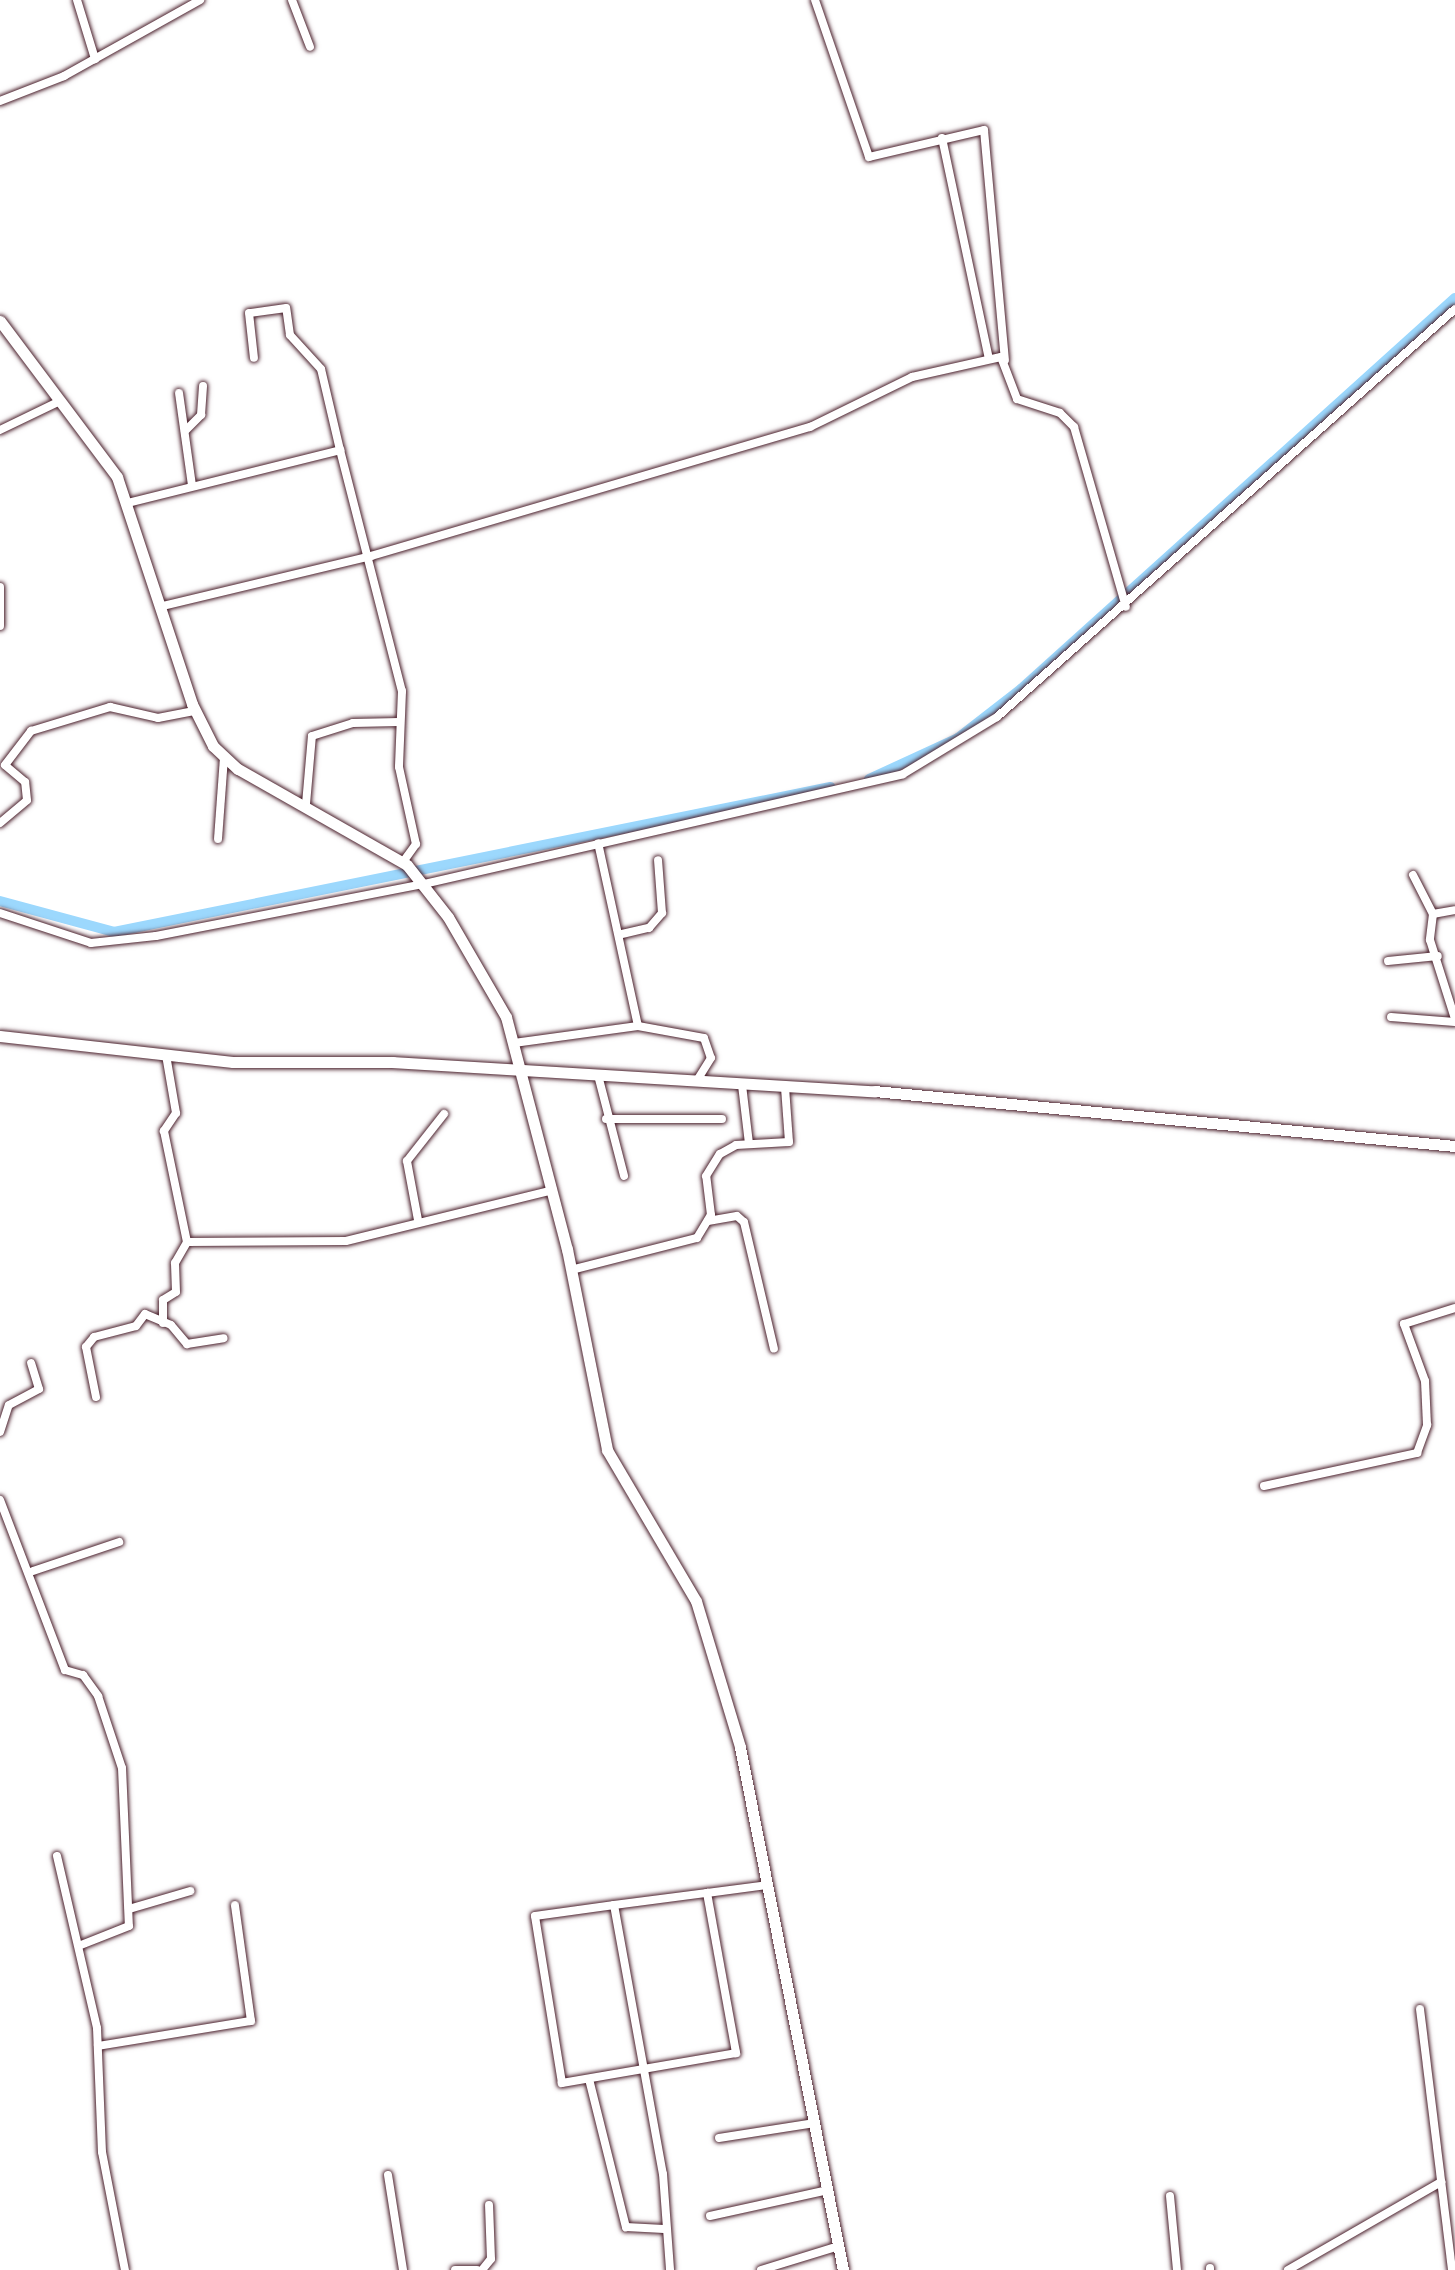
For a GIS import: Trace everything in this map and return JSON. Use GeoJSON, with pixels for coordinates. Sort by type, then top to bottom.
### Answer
{"type":"FeatureCollection","features":[{"type":"Feature","properties":{"kind":"street"},"geometry":{"type":"LineString","coordinates":[[77,0],[95,59]]}},
{"type":"Feature","properties":{"kind":"street"},"geometry":{"type":"LineString","coordinates":[[0,101],[95,59],[200,0]]}},
{"type":"Feature","properties":{"kind":"street"},"geometry":{"type":"LineString","coordinates":[[292,0],[310,47]]}},
{"type":"Feature","properties":{"kind":"street"},"geometry":{"type":"LineString","coordinates":[[815,0],[869,157],[979,127],[987,136],[1005,360],[1017,399],[1060,413],[1074,427],[1114,583],[1126,605]]}},
{"type":"Feature","properties":{"kind":"street"},"geometry":{"type":"LineString","coordinates":[[942,138],[989,359]]}},
{"type":"Feature","properties":{"kind":"street"},"geometry":{"type":"LineString","coordinates":[[254,358],[249,313],[286,308],[290,335],[321,369],[340,450],[371,556],[402,691],[399,767],[416,844],[405,864]]}},
{"type":"Feature","properties":{"kind":"street"},"geometry":{"type":"LineString","coordinates":[[0,913],[102,943],[420,881],[903,774],[997,717],[1455,309]]}},
{"type":"Feature","properties":{"kind":"street"},"geometry":{"type":"LineString","coordinates":[[0,321],[104,453],[128,503],[195,711],[224,758],[405,864],[420,881],[487,980],[524,1072],[571,1270],[607,1450],[696,1601],[740,1747],[843,2270]]}},
{"type":"Feature","properties":{"kind":"street"},"geometry":{"type":"LineString","coordinates":[[163,606],[371,556],[810,427],[895,383],[989,359],[1005,360]]}},
{"type":"Feature","properties":{"kind":"street"},"geometry":{"type":"LineString","coordinates":[[185,431],[201,415],[203,386]]}},
{"type":"Feature","properties":{"kind":"street"},"geometry":{"type":"LineString","coordinates":[[179,393],[192,485]]}},
{"type":"Feature","properties":{"kind":"street"},"geometry":{"type":"LineString","coordinates":[[0,430],[60,401]]}},
{"type":"Feature","properties":{"kind":"street"},"geometry":{"type":"LineString","coordinates":[[128,503],[340,450]]}},
{"type":"Feature","properties":{"kind":"street"},"geometry":{"type":"LineString","coordinates":[[0,587],[0,626]]}},
{"type":"Feature","properties":{"kind":"street"},"geometry":{"type":"LineString","coordinates":[[0,823],[29,794],[2,766],[22,738],[64,718],[110,707],[158,718],[195,711]]}},
{"type":"Feature","properties":{"kind":"street"},"geometry":{"type":"LineString","coordinates":[[306,804],[312,736],[353,723],[399,722]]}},
{"type":"Feature","properties":{"kind":"street"},"geometry":{"type":"LineString","coordinates":[[218,839],[224,758]]}},
{"type":"Feature","properties":{"kind":"street"},"geometry":{"type":"LineString","coordinates":[[598,843],[622,934],[638,1026]]}},
{"type":"Feature","properties":{"kind":"street"},"geometry":{"type":"LineString","coordinates":[[622,934],[659,920],[666,894],[658,860]]}},
{"type":"Feature","properties":{"kind":"street"},"geometry":{"type":"LineString","coordinates":[[1391,1017],[1455,1020],[1438,956],[1430,940],[1433,914],[1413,875]]}},
{"type":"Feature","properties":{"kind":"street"},"geometry":{"type":"LineString","coordinates":[[1433,914],[1455,910]]}},
{"type":"Feature","properties":{"kind":"street"},"geometry":{"type":"LineString","coordinates":[[1388,961],[1438,956]]}},
{"type":"Feature","properties":{"kind":"street"},"geometry":{"type":"LineString","coordinates":[[514,1043],[638,1026],[704,1038],[711,1058],[696,1083]]}},
{"type":"Feature","properties":{"kind":"street"},"geometry":{"type":"LineString","coordinates":[[0,1036],[166,1055],[943,1097],[1455,1146]]}},
{"type":"Feature","properties":{"kind":"street"},"geometry":{"type":"LineString","coordinates":[[163,1323],[163,1300],[176,1292],[175,1263],[187,1242],[164,1131],[176,1113],[166,1055]]}},
{"type":"Feature","properties":{"kind":"street"},"geometry":{"type":"LineString","coordinates":[[599,1079],[606,1119],[624,1176]]}},
{"type":"Feature","properties":{"kind":"street"},"geometry":{"type":"LineString","coordinates":[[742,1085],[749,1144]]}},
{"type":"Feature","properties":{"kind":"street"},"geometry":{"type":"LineString","coordinates":[[571,1270],[695,1240],[708,1221],[709,1170],[730,1147],[789,1142],[785,1087]]}},
{"type":"Feature","properties":{"kind":"street"},"geometry":{"type":"LineString","coordinates":[[418,1220],[405,1169],[444,1114]]}},
{"type":"Feature","properties":{"kind":"street"},"geometry":{"type":"LineString","coordinates":[[606,1119],[722,1119]]}},
{"type":"Feature","properties":{"kind":"street"},"geometry":{"type":"LineString","coordinates":[[187,1242],[331,1243],[553,1190]]}},
{"type":"Feature","properties":{"kind":"street"},"geometry":{"type":"LineString","coordinates":[[708,1221],[737,1216],[744,1222],[774,1349]]}},
{"type":"Feature","properties":{"kind":"street"},"geometry":{"type":"LineString","coordinates":[[1264,1486],[1417,1453],[1427,1425],[1425,1381],[1404,1324],[1455,1308]]}},
{"type":"Feature","properties":{"kind":"street"},"geometry":{"type":"LineString","coordinates":[[96,1397],[89,1339],[136,1326],[145,1314],[163,1323],[187,1344],[224,1338]]}},
{"type":"Feature","properties":{"kind":"street"},"geometry":{"type":"LineString","coordinates":[[0,1432],[9,1405],[39,1389],[31,1363]]}},
{"type":"Feature","properties":{"kind":"street"},"geometry":{"type":"LineString","coordinates":[[0,1500],[33,1571],[67,1674],[83,1675],[98,1696],[122,1768],[128,1929],[81,1945]]}},
{"type":"Feature","properties":{"kind":"street"},"geometry":{"type":"LineString","coordinates":[[33,1571],[119,1542]]}},
{"type":"Feature","properties":{"kind":"street"},"geometry":{"type":"LineString","coordinates":[[57,1856],[81,1945],[98,2046],[102,2152],[125,2270]]}},
{"type":"Feature","properties":{"kind":"street"},"geometry":{"type":"LineString","coordinates":[[707,1893],[713,1956],[726,1971],[738,2050],[562,2083],[535,1916],[614,1905],[768,1885]]}},
{"type":"Feature","properties":{"kind":"street"},"geometry":{"type":"LineString","coordinates":[[129,1909],[190,1891]]}},
{"type":"Feature","properties":{"kind":"street"},"geometry":{"type":"LineString","coordinates":[[98,2046],[251,2021],[235,1905]]}},
{"type":"Feature","properties":{"kind":"street"},"geometry":{"type":"LineString","coordinates":[[614,1905],[663,2174],[664,2229],[670,2270]]}},
{"type":"Feature","properties":{"kind":"street"},"geometry":{"type":"LineString","coordinates":[[1420,2009],[1452,2270]]}},
{"type":"Feature","properties":{"kind":"street"},"geometry":{"type":"LineString","coordinates":[[589,2079],[626,2227],[664,2229]]}},
{"type":"Feature","properties":{"kind":"street"},"geometry":{"type":"LineString","coordinates":[[719,2138],[815,2123]]}},
{"type":"Feature","properties":{"kind":"street"},"geometry":{"type":"LineString","coordinates":[[388,2175],[403,2270]]}},
{"type":"Feature","properties":{"kind":"street"},"geometry":{"type":"LineString","coordinates":[[1288,2270],[1441,2182]]}},
{"type":"Feature","properties":{"kind":"street"},"geometry":{"type":"LineString","coordinates":[[710,2216],[828,2190]]}},
{"type":"Feature","properties":{"kind":"street"},"geometry":{"type":"LineString","coordinates":[[1170,2196],[1177,2270]]}},
{"type":"Feature","properties":{"kind":"street"},"geometry":{"type":"LineString","coordinates":[[455,2270],[480,2270],[491,2259],[489,2205]]}},
{"type":"Feature","properties":{"kind":"street"},"geometry":{"type":"LineString","coordinates":[[761,2270],[839,2246]]}},
{"type":"Feature","properties":{"kind":"waterway"},"geometry":{"type":"LineString","coordinates":[[869,779],[958,738],[1021,689],[1455,298]]}},
{"type":"Feature","properties":{"kind":"waterway"},"geometry":{"type":"LineString","coordinates":[[0,901],[114,932],[830,787]]}}]}
